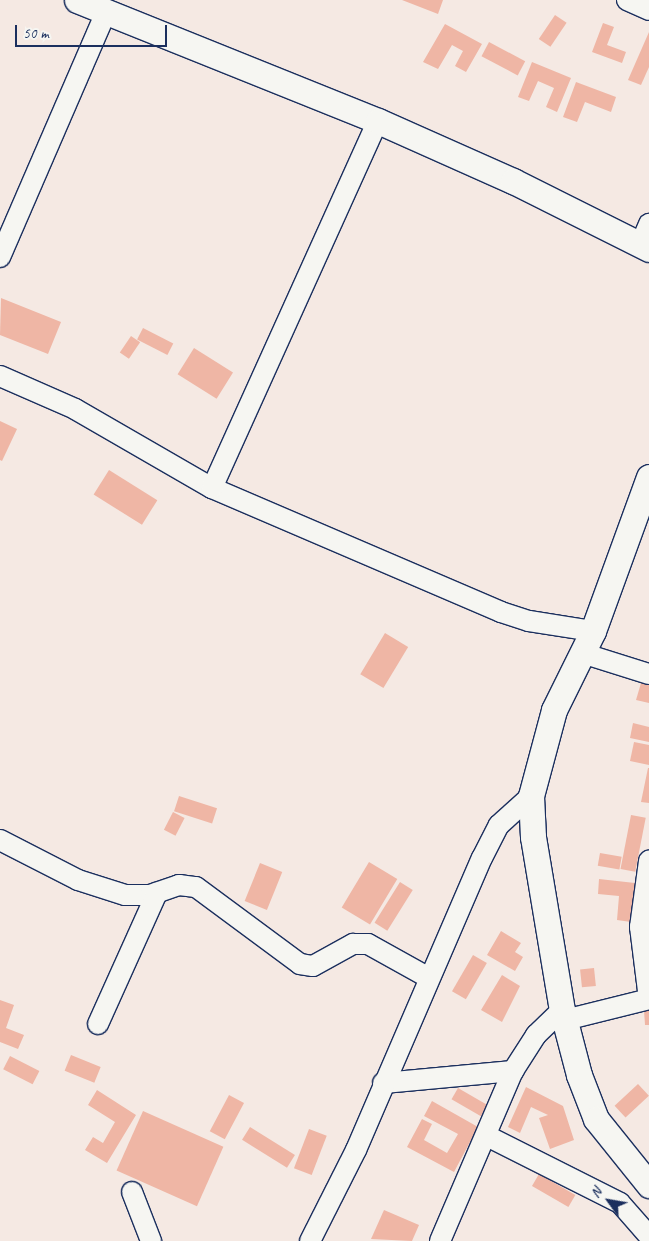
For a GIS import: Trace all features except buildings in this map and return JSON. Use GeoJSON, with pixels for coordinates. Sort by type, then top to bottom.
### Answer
{"type":"FeatureCollection","features":[{"type":"Feature","properties":{"kind":"street"},"geometry":{"type":"LineString","coordinates":[[78,0],[107,10],[378,121],[646,239]]}},
{"type":"Feature","properties":{"kind":"street"},"geometry":{"type":"LineString","coordinates":[[627,0],[649,10]]}},
{"type":"Feature","properties":{"kind":"street"},"geometry":{"type":"LineString","coordinates":[[0,257],[107,10]]}},
{"type":"Feature","properties":{"kind":"street"},"geometry":{"type":"LineString","coordinates":[[212,488],[378,121]]}},
{"type":"Feature","properties":{"kind":"street"},"geometry":{"type":"LineString","coordinates":[[0,376],[74,409],[212,488],[501,612],[588,642],[649,674]]}},
{"type":"Feature","properties":{"kind":"street"},"geometry":{"type":"LineString","coordinates":[[649,477],[588,642],[554,710],[531,796],[532,837],[564,1015],[579,1075],[596,1119],[649,1185]]}},
{"type":"Feature","properties":{"kind":"street"},"geometry":{"type":"LineString","coordinates":[[310,1241],[499,825],[531,796]]}},
{"type":"Feature","properties":{"kind":"street"},"geometry":{"type":"LineString","coordinates":[[0,840],[97,888],[125,895],[157,893],[179,885],[196,887],[300,964],[313,966],[353,944],[368,944],[429,978]]}},
{"type":"Feature","properties":{"kind":"street"},"geometry":{"type":"LineString","coordinates":[[440,1241],[454,1201],[487,1136],[513,1071],[536,1035],[564,1015],[649,999],[640,927],[649,861]]}},
{"type":"Feature","properties":{"kind":"street"},"geometry":{"type":"LineString","coordinates":[[98,1024],[157,893]]}},
{"type":"Feature","properties":{"kind":"street"},"geometry":{"type":"LineString","coordinates":[[383,1083],[513,1071]]}},
{"type":"Feature","properties":{"kind":"street"},"geometry":{"type":"LineString","coordinates":[[487,1136],[620,1203],[649,1236]]}},
{"type":"Feature","properties":{"kind":"street"},"geometry":{"type":"LineString","coordinates":[[132,1192],[151,1241]]}}]}
